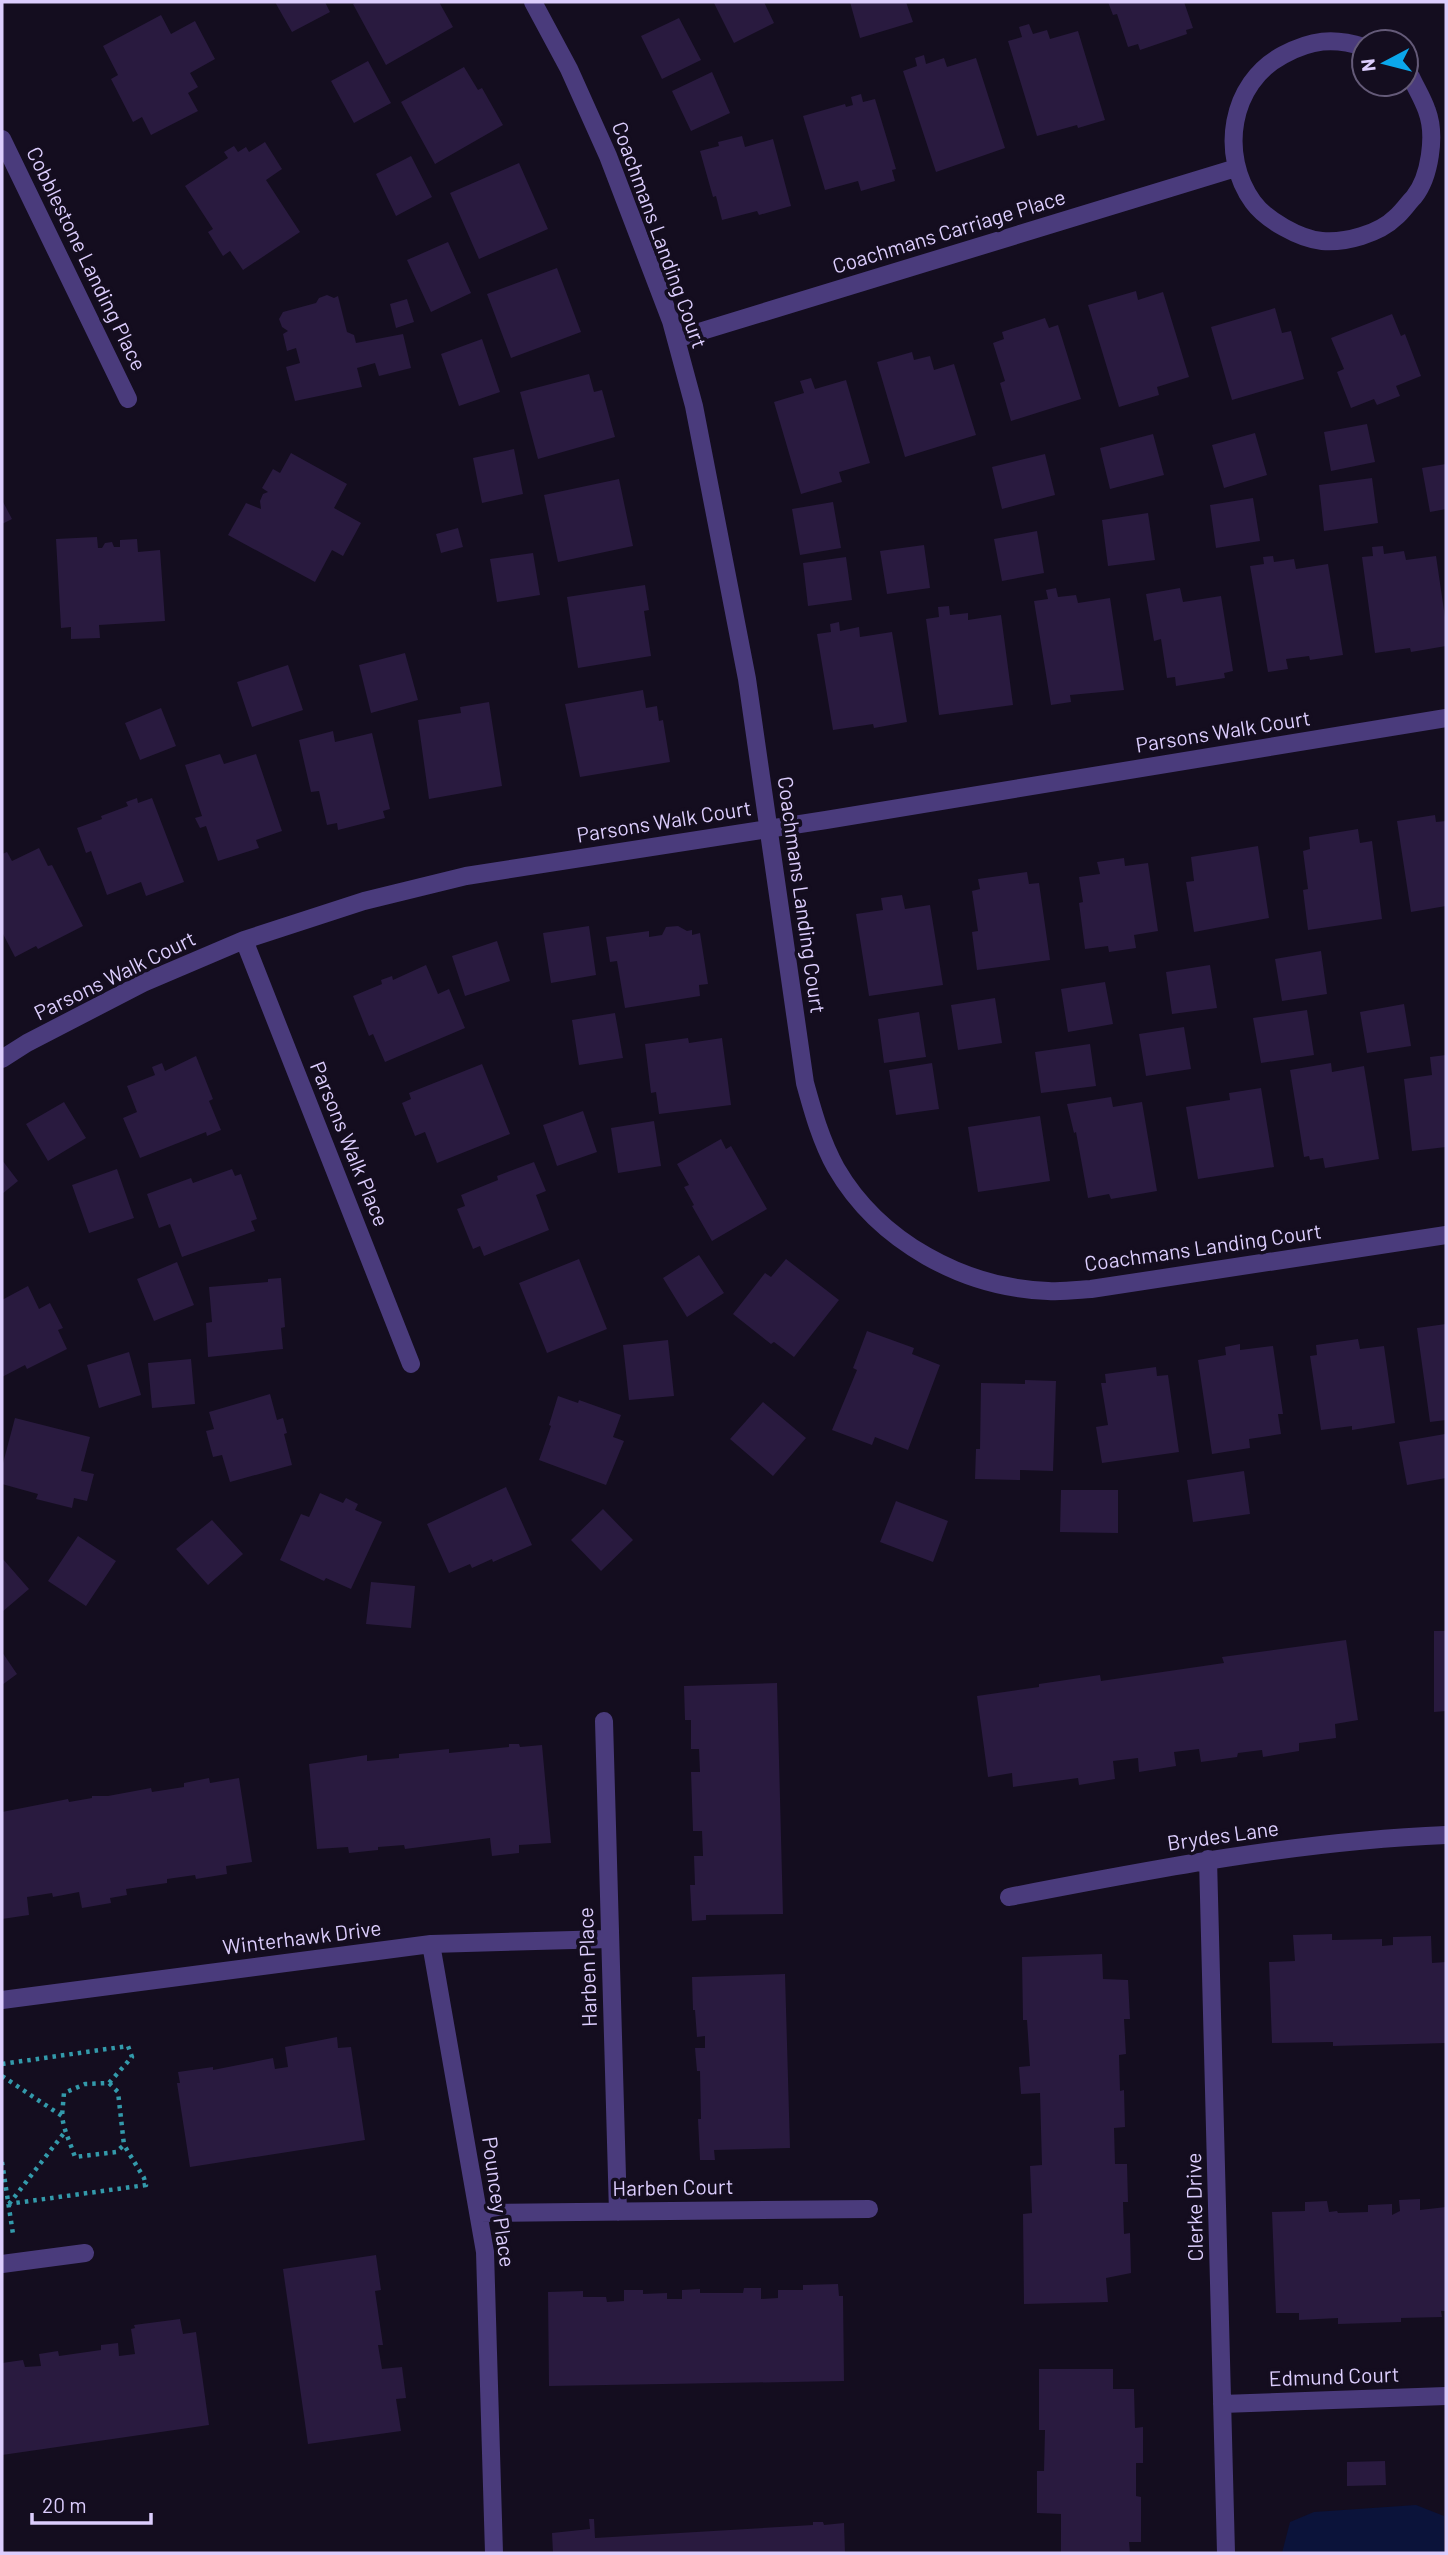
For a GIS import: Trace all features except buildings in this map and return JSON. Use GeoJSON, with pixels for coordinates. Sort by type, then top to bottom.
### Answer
{"type":"FeatureCollection","features":[{"type":"Feature","properties":{"kind":"street","name":"Coachmans Landing Court"},"geometry":{"type":"LineString","coordinates":[[533,2],[569,69],[608,156],[676,339],[696,412],[741,653],[805,1083],[818,1129],[837,1169],[866,1208],[901,1240],[946,1268],[996,1284],[1048,1291],[1080,1289],[1446,1235]]}},
{"type":"Feature","properties":{"kind":"street"},"geometry":{"type":"LineString","coordinates":[[1350,42],[1343,40],[1304,43],[1269,62],[1244,92],[1233,130],[1236,169],[1254,204],[1284,229],[1321,241],[1360,237],[1395,219],[1420,189],[1432,151],[1428,112],[1420,96]]}},
{"type":"Feature","properties":{"kind":"street","name":"Cobblestone Landing Place"},"geometry":{"type":"LineString","coordinates":[[2,139],[128,399]]}},
{"type":"Feature","properties":{"kind":"street","name":"Coachmans Carriage Place"},"geometry":{"type":"LineString","coordinates":[[676,339],[1236,169]]}},
{"type":"Feature","properties":{"kind":"street","name":"Parsons Walk Court"},"geometry":{"type":"LineString","coordinates":[[2,1059],[27,1043],[143,983],[244,940],[364,901],[466,876],[1446,718]]}},
{"type":"Feature","properties":{"kind":"street","name":"Parsons Walk Place"},"geometry":{"type":"LineString","coordinates":[[244,940],[411,1364]]}},
{"type":"Feature","properties":{"kind":"street","name":"Harben Place"},"geometry":{"type":"LineString","coordinates":[[604,1721],[618,2212]]}},
{"type":"Feature","properties":{"kind":"street","name":"Brydes Lane"},"geometry":{"type":"LineString","coordinates":[[1009,1897],[1208,1859],[1390,1837],[1446,1835]]}},
{"type":"Feature","properties":{"kind":"street","name":"Clerke Drive"},"geometry":{"type":"LineString","coordinates":[[1208,1859],[1226,2553]]}},
{"type":"Feature","properties":{"kind":"street","name":"Winterhawk Drive"},"geometry":{"type":"LineString","coordinates":[[2,2000],[431,1944],[610,1939]]}},
{"type":"Feature","properties":{"kind":"street","name":"Pouncey Place"},"geometry":{"type":"LineString","coordinates":[[431,1944],[486,2260],[494,2553]]}},
{"type":"Feature","properties":{"kind":"street","name":"Harben Court"},"geometry":{"type":"LineString","coordinates":[[478,2213],[869,2209]]}},
{"type":"Feature","properties":{"kind":"street"},"geometry":{"type":"LineString","coordinates":[[2,2264],[85,2253]]}},
{"type":"Feature","properties":{"kind":"street","name":"Edmund Court"},"geometry":{"type":"LineString","coordinates":[[1222,2404],[1446,2396]]}},
{"type":"Feature","properties":{"kind":"path"},"geometry":{"type":"LineString","coordinates":[[2,2064],[128,2046],[131,2057],[109,2083],[85,2084],[64,2093],[62,2116],[64,2133],[75,2157],[116,2152],[124,2145]]}},
{"type":"Feature","properties":{"kind":"path"},"geometry":{"type":"LineString","coordinates":[[2,2076],[62,2116]]}},
{"type":"Feature","properties":{"kind":"path"},"geometry":{"type":"LineString","coordinates":[[8,2204],[146,2185],[124,2145],[118,2092],[109,2083]]}},
{"type":"Feature","properties":{"kind":"path"},"geometry":{"type":"LineString","coordinates":[[8,2204],[64,2133]]}},
{"type":"Feature","properties":{"kind":"path"},"geometry":{"type":"LineString","coordinates":[[2,2162],[12,2234]]}},
{"type":"Feature","properties":{"kind":"shaded area"},"geometry":{"type":"Polygon","coordinates":[[[1416,2505],[1444,2516],[1444,2553],[1282,2553],[1290,2522],[1314,2512],[1416,2505]]]}}]}
